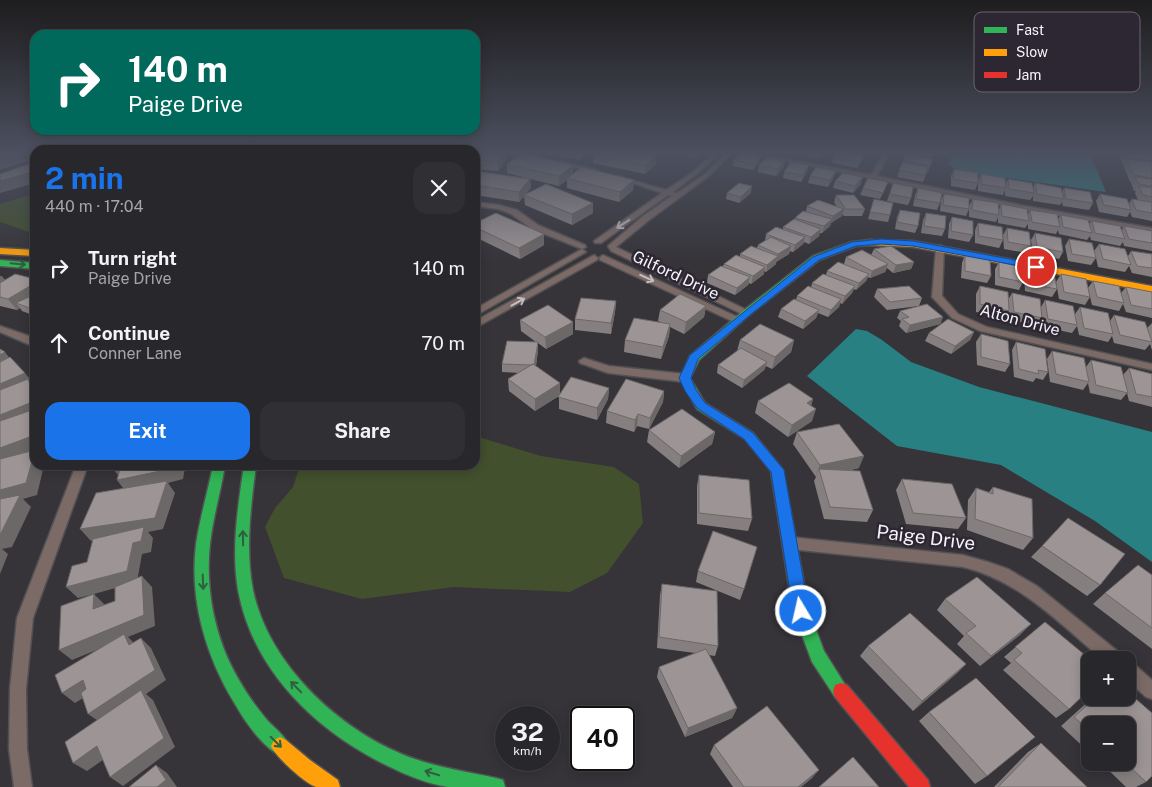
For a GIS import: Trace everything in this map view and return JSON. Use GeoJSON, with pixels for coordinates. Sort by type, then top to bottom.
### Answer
{"type":"FeatureCollection","features":[{"type":"Feature","properties":{"kind":"street"},"geometry":{"type":"LineString","coordinates":[[660,190],[678,196]]}},
{"type":"Feature","properties":{"kind":"street"},"geometry":{"type":"LineString","coordinates":[[480,310],[588,246],[671,190]]}},
{"type":"Feature","properties":{"kind":"street"},"geometry":{"type":"LineString","coordinates":[[480,322],[598,258],[613,253],[613,247],[646,218],[687,190]]}},
{"type":"Feature","properties":{"kind":"street"},"geometry":{"type":"LineString","coordinates":[[936,190],[1152,230]]}},
{"type":"Feature","properties":{"kind":"street"},"geometry":{"type":"LineString","coordinates":[[480,205],[499,207],[514,212],[535,227],[588,246]]}},
{"type":"Feature","properties":{"kind":"street"},"geometry":{"type":"LineString","coordinates":[[921,787],[847,700],[818,656],[801,611],[777,470],[749,436],[701,406],[685,378],[694,358],[816,258],[855,244],[881,242],[940,248],[1152,289]]}},
{"type":"Feature","properties":{"kind":"street","name":"Gilford Drive"},"geometry":{"type":"LineString","coordinates":[[588,246],[613,247],[742,317]]}},
{"type":"Feature","properties":{"kind":"street","name":"Gilford Drive"},"geometry":{"type":"LineString","coordinates":[[588,246],[598,258],[742,317]]}},
{"type":"Feature","properties":{"kind":"street","name":"Alton Drive"},"geometry":{"type":"LineString","coordinates":[[940,248],[937,298],[955,316],[984,328],[1152,367]]}},
{"type":"Feature","properties":{"kind":"street"},"geometry":{"type":"LineString","coordinates":[[0,251],[30,253]]}},
{"type":"Feature","properties":{"kind":"street"},"geometry":{"type":"LineString","coordinates":[[0,263],[30,266]]}},
{"type":"Feature","properties":{"kind":"street"},"geometry":{"type":"LineString","coordinates":[[480,311],[492,316]]}},
{"type":"Feature","properties":{"kind":"street"},"geometry":{"type":"LineString","coordinates":[[0,329],[30,340]]}},
{"type":"Feature","properties":{"kind":"street"},"geometry":{"type":"LineString","coordinates":[[584,361],[608,369],[685,378]]}},
{"type":"Feature","properties":{"kind":"street"},"geometry":{"type":"LineString","coordinates":[[23,787],[18,749],[18,689],[25,618],[80,470]]}},
{"type":"Feature","properties":{"kind":"street"},"geometry":{"type":"LineString","coordinates":[[218,470],[202,555],[204,600],[212,637],[223,667],[244,703],[266,732],[294,760],[331,787]]}},
{"type":"Feature","properties":{"kind":"street"},"geometry":{"type":"LineString","coordinates":[[249,470],[243,515],[244,579],[250,609],[261,635],[272,656],[290,681],[315,707],[344,730],[387,756],[432,773],[496,787]]}},
{"type":"Feature","properties":{"kind":"street","name":"Paige Drive"},"geometry":{"type":"LineString","coordinates":[[790,543],[963,561],[981,566],[1003,574],[1030,590],[1104,651]]}},
{"type":"Feature","properties":{"kind":"street"},"geometry":{"type":"LineString","coordinates":[[1136,677],[1152,691]]}},
{"type":"Feature","properties":{"kind":"green space"},"geometry":{"type":"Polygon","coordinates":[[[30,195],[30,232],[0,222],[0,204],[30,195]]]}},
{"type":"Feature","properties":{"kind":"green space"},"geometry":{"type":"Polygon","coordinates":[[[480,438],[541,456],[614,467],[639,484],[643,523],[607,573],[570,592],[454,587],[362,599],[284,578],[265,527],[275,508],[293,487],[298,470],[480,470],[480,438]]]}},
{"type":"Feature","properties":{"kind":"water"},"geometry":{"type":"Polygon","coordinates":[[[1090,190],[1105,190],[1106,192],[1090,190]]]}},
{"type":"Feature","properties":{"kind":"water"},"geometry":{"type":"Polygon","coordinates":[[[856,329],[867,331],[882,340],[911,362],[979,387],[1152,432],[1152,562],[1095,521],[1001,465],[897,446],[807,376],[856,329]]]}},
{"type":"Feature","properties":{"kind":"building"},"geometry":{"type":"Polygon","coordinates":[[[505,190],[521,190],[519,192],[505,190]]]}},
{"type":"Feature","properties":{"kind":"building"},"geometry":{"type":"Polygon","coordinates":[[[535,190],[560,190],[593,203],[572,214],[524,195],[535,190]]]}},
{"type":"Feature","properties":{"kind":"building"},"geometry":{"type":"Polygon","coordinates":[[[731,190],[748,190],[741,197],[727,193],[731,190]]]}},
{"type":"Feature","properties":{"kind":"building"},"geometry":{"type":"Polygon","coordinates":[[[870,190],[884,190],[883,193],[870,190]]]}},
{"type":"Feature","properties":{"kind":"building"},"geometry":{"type":"Polygon","coordinates":[[[891,190],[913,190],[911,198],[890,194],[891,190]]]}},
{"type":"Feature","properties":{"kind":"building"},"geometry":{"type":"Polygon","coordinates":[[[918,190],[942,193],[940,203],[916,199],[918,190]]]}},
{"type":"Feature","properties":{"kind":"building"},"geometry":{"type":"Polygon","coordinates":[[[1014,190],[1033,190],[1034,193],[1014,190]]]}},
{"type":"Feature","properties":{"kind":"building"},"geometry":{"type":"Polygon","coordinates":[[[1036,190],[1061,190],[1064,199],[1037,194],[1036,190]]]}},
{"type":"Feature","properties":{"kind":"building"},"geometry":{"type":"Polygon","coordinates":[[[1064,190],[1075,190],[1090,192],[1093,203],[1066,199],[1064,190]]]}},
{"type":"Feature","properties":{"kind":"building"},"geometry":{"type":"Polygon","coordinates":[[[1141,190],[1152,190],[1152,197],[1143,195],[1141,190]]]}},
{"type":"Feature","properties":{"kind":"building"},"geometry":{"type":"Polygon","coordinates":[[[944,194],[969,198],[969,209],[943,205],[944,194]]]}},
{"type":"Feature","properties":{"kind":"building"},"geometry":{"type":"Polygon","coordinates":[[[1100,194],[1127,199],[1131,210],[1104,205],[1100,194]]]}},
{"type":"Feature","properties":{"kind":"building"},"geometry":{"type":"Polygon","coordinates":[[[836,195],[854,195],[865,209],[846,209],[836,195]]]}},
{"type":"Feature","properties":{"kind":"building"},"geometry":{"type":"Polygon","coordinates":[[[874,199],[893,203],[890,215],[870,212],[874,199]]]}},
{"type":"Feature","properties":{"kind":"building"},"geometry":{"type":"Polygon","coordinates":[[[973,199],[998,203],[999,215],[972,210],[973,199]]]}},
{"type":"Feature","properties":{"kind":"building"},"geometry":{"type":"Polygon","coordinates":[[[1132,199],[1152,202],[1152,213],[1136,210],[1132,199]]]}},
{"type":"Feature","properties":{"kind":"building"},"geometry":{"type":"Polygon","coordinates":[[[818,200],[844,209],[833,216],[807,206],[818,200]]]}},
{"type":"Feature","properties":{"kind":"building"},"geometry":{"type":"Polygon","coordinates":[[[1001,204],[1027,209],[1029,221],[1002,216],[1001,204]]]}},
{"type":"Feature","properties":{"kind":"building"},"geometry":{"type":"Polygon","coordinates":[[[900,210],[920,213],[918,226],[897,222],[900,210]]]}},
{"type":"Feature","properties":{"kind":"building"},"geometry":{"type":"Polygon","coordinates":[[[1030,210],[1057,214],[1060,227],[1032,222],[1030,210]]]}},
{"type":"Feature","properties":{"kind":"building"},"geometry":{"type":"Polygon","coordinates":[[[803,211],[832,219],[824,226],[795,218],[803,211]]]}},
{"type":"Feature","properties":{"kind":"building"},"geometry":{"type":"Polygon","coordinates":[[[496,213],[544,234],[519,248],[480,229],[480,221],[496,213]]]}},
{"type":"Feature","properties":{"kind":"building"},"geometry":{"type":"Polygon","coordinates":[[[926,213],[946,216],[945,229],[924,226],[926,213]]]}},
{"type":"Feature","properties":{"kind":"building"},"geometry":{"type":"Polygon","coordinates":[[[1061,215],[1088,220],[1092,233],[1063,227],[1061,215]]]}},
{"type":"Feature","properties":{"kind":"building"},"geometry":{"type":"Polygon","coordinates":[[[952,217],[973,221],[973,235],[951,231],[952,217]]]}},
{"type":"Feature","properties":{"kind":"building"},"geometry":{"type":"Polygon","coordinates":[[[794,219],[821,229],[811,237],[783,227],[794,219]]]}},
{"type":"Feature","properties":{"kind":"building"},"geometry":{"type":"Polygon","coordinates":[[[1092,221],[1120,226],[1125,239],[1095,233],[1092,221]]]}},
{"type":"Feature","properties":{"kind":"building"},"geometry":{"type":"Polygon","coordinates":[[[978,223],[1002,227],[1003,240],[979,236],[978,223]]]}},
{"type":"Feature","properties":{"kind":"building"},"geometry":{"type":"Polygon","coordinates":[[[1124,226],[1152,231],[1152,243],[1129,239],[1124,226]]]}},
{"type":"Feature","properties":{"kind":"building"},"geometry":{"type":"Polygon","coordinates":[[[776,227],[805,237],[795,245],[766,234],[776,227]]]}},
{"type":"Feature","properties":{"kind":"building"},"geometry":{"type":"Polygon","coordinates":[[[1007,228],[1029,232],[1031,246],[1008,242],[1007,228]]]}},
{"type":"Feature","properties":{"kind":"building"},"geometry":{"type":"Polygon","coordinates":[[[1035,233],[1061,238],[1063,252],[1037,247],[1035,233]]]}},
{"type":"Feature","properties":{"kind":"building"},"geometry":{"type":"Polygon","coordinates":[[[771,237],[791,246],[778,254],[758,245],[771,237]]]}},
{"type":"Feature","properties":{"kind":"building"},"geometry":{"type":"Polygon","coordinates":[[[1069,239],[1092,243],[1096,258],[1072,254],[1069,239]]]}},
{"type":"Feature","properties":{"kind":"building"},"geometry":{"type":"Polygon","coordinates":[[[1099,244],[1125,249],[1131,265],[1103,259],[1099,244]]]}},
{"type":"Feature","properties":{"kind":"building"},"geometry":{"type":"Polygon","coordinates":[[[751,246],[778,256],[767,265],[740,254],[751,246]]]}},
{"type":"Feature","properties":{"kind":"building"},"geometry":{"type":"Polygon","coordinates":[[[891,246],[914,262],[896,265],[874,249],[891,246]]]}},
{"type":"Feature","properties":{"kind":"building"},"geometry":{"type":"Polygon","coordinates":[[[862,250],[888,264],[872,271],[846,257],[862,250]]]}},
{"type":"Feature","properties":{"kind":"building"},"geometry":{"type":"Polygon","coordinates":[[[1131,251],[1152,254],[1152,268],[1137,266],[1131,251]]]}},
{"type":"Feature","properties":{"kind":"building"},"geometry":{"type":"Polygon","coordinates":[[[736,255],[765,267],[753,276],[724,264],[736,255]]]}},
{"type":"Feature","properties":{"kind":"building"},"geometry":{"type":"Polygon","coordinates":[[[965,255],[990,260],[991,276],[965,271],[965,255]]]}},
{"type":"Feature","properties":{"kind":"building"},"geometry":{"type":"Polygon","coordinates":[[[838,262],[869,274],[859,283],[827,271],[838,262]]]}},
{"type":"Feature","properties":{"kind":"building"},"geometry":{"type":"Polygon","coordinates":[[[999,262],[1022,267],[1023,282],[999,277],[999,262]]]}},
{"type":"Feature","properties":{"kind":"building"},"geometry":{"type":"Polygon","coordinates":[[[721,266],[750,277],[737,288],[708,275],[721,266]]]}},
{"type":"Feature","properties":{"kind":"building"},"geometry":{"type":"Polygon","coordinates":[[[1028,268],[1054,273],[1057,289],[1030,284],[1028,268]]]}},
{"type":"Feature","properties":{"kind":"building"},"geometry":{"type":"Polygon","coordinates":[[[15,274],[30,278],[30,286],[8,299],[0,297],[0,283],[15,274]]]}},
{"type":"Feature","properties":{"kind":"building"},"geometry":{"type":"Polygon","coordinates":[[[823,274],[855,286],[845,296],[812,283],[823,274]]]}},
{"type":"Feature","properties":{"kind":"building"},"geometry":{"type":"Polygon","coordinates":[[[1061,274],[1086,279],[1090,297],[1064,292],[1061,274]]]}},
{"type":"Feature","properties":{"kind":"building"},"geometry":{"type":"Polygon","coordinates":[[[1093,281],[1119,286],[1124,303],[1097,297],[1093,281]]]}},
{"type":"Feature","properties":{"kind":"building"},"geometry":{"type":"Polygon","coordinates":[[[808,286],[841,299],[831,310],[797,296],[808,286]]]}},
{"type":"Feature","properties":{"kind":"building"},"geometry":{"type":"Polygon","coordinates":[[[909,286],[922,298],[890,302],[877,289],[909,286]]]}},
{"type":"Feature","properties":{"kind":"building"},"geometry":{"type":"Polygon","coordinates":[[[980,286],[1008,292],[1009,311],[980,304],[980,286]]]}},
{"type":"Feature","properties":{"kind":"building"},"geometry":{"type":"Polygon","coordinates":[[[1126,287],[1152,292],[1152,309],[1131,305],[1126,287]]]}},
{"type":"Feature","properties":{"kind":"building"},"geometry":{"type":"Polygon","coordinates":[[[1012,293],[1040,299],[1042,318],[1014,312],[1012,293]]]}},
{"type":"Feature","properties":{"kind":"building"},"geometry":{"type":"Polygon","coordinates":[[[680,294],[706,306],[686,322],[660,310],[680,294]]]}},
{"type":"Feature","properties":{"kind":"building"},"geometry":{"type":"Polygon","coordinates":[[[30,296],[30,308],[16,303],[30,296]]]}},
{"type":"Feature","properties":{"kind":"building"},"geometry":{"type":"Polygon","coordinates":[[[581,298],[616,301],[611,323],[575,319],[581,298]]]}},
{"type":"Feature","properties":{"kind":"building"},"geometry":{"type":"Polygon","coordinates":[[[794,299],[819,310],[805,321],[781,309],[794,299]]]}},
{"type":"Feature","properties":{"kind":"building"},"geometry":{"type":"Polygon","coordinates":[[[1045,300],[1073,306],[1077,325],[1048,319],[1045,300]]]}},
{"type":"Feature","properties":{"kind":"building"},"geometry":{"type":"Polygon","coordinates":[[[927,304],[943,317],[910,325],[902,319],[909,317],[900,311],[927,304]]]}},
{"type":"Feature","properties":{"kind":"building"},"geometry":{"type":"Polygon","coordinates":[[[548,305],[573,322],[545,337],[520,320],[548,305]]]}},
{"type":"Feature","properties":{"kind":"building"},"geometry":{"type":"Polygon","coordinates":[[[1080,307],[1108,313],[1113,334],[1084,328],[1080,307]]]}},
{"type":"Feature","properties":{"kind":"building"},"geometry":{"type":"Polygon","coordinates":[[[1114,315],[1145,322],[1152,342],[1120,335],[1114,315]]]}},
{"type":"Feature","properties":{"kind":"building"},"geometry":{"type":"Polygon","coordinates":[[[634,318],[670,324],[663,347],[625,340],[634,318]]]}},
{"type":"Feature","properties":{"kind":"building"},"geometry":{"type":"Polygon","coordinates":[[[948,319],[974,332],[955,346],[929,333],[948,319]]]}},
{"type":"Feature","properties":{"kind":"building"},"geometry":{"type":"Polygon","coordinates":[[[760,324],[794,340],[775,357],[740,340],[760,324]]]}},
{"type":"Feature","properties":{"kind":"building"},"geometry":{"type":"Polygon","coordinates":[[[981,334],[1008,341],[1010,364],[981,357],[981,334]]]}},
{"type":"Feature","properties":{"kind":"building"},"geometry":{"type":"Polygon","coordinates":[[[507,341],[538,342],[534,365],[502,364],[507,341]]]}},
{"type":"Feature","properties":{"kind":"building"},"geometry":{"type":"Polygon","coordinates":[[[1016,342],[1045,349],[1048,372],[1038,370],[1039,374],[1019,369],[1016,342]]]}},
{"type":"Feature","properties":{"kind":"building"},"geometry":{"type":"Polygon","coordinates":[[[741,348],[767,362],[744,380],[718,365],[741,348]]]}},
{"type":"Feature","properties":{"kind":"building"},"geometry":{"type":"Polygon","coordinates":[[[1052,351],[1084,358],[1089,382],[1056,374],[1052,351]]]}},
{"type":"Feature","properties":{"kind":"building"},"geometry":{"type":"Polygon","coordinates":[[[10,357],[25,373],[0,384],[0,362],[10,357]]]}},
{"type":"Feature","properties":{"kind":"building"},"geometry":{"type":"Polygon","coordinates":[[[1091,360],[1121,367],[1128,393],[1096,385],[1091,360]]]}},
{"type":"Feature","properties":{"kind":"building"},"geometry":{"type":"Polygon","coordinates":[[[533,364],[560,383],[535,399],[508,379],[533,364]]]}},
{"type":"Feature","properties":{"kind":"building"},"geometry":{"type":"Polygon","coordinates":[[[1129,368],[1152,374],[1152,397],[1136,394],[1129,368]]]}},
{"type":"Feature","properties":{"kind":"building"},"geometry":{"type":"Polygon","coordinates":[[[571,377],[609,388],[597,408],[558,397],[571,377]]]}},
{"type":"Feature","properties":{"kind":"building"},"geometry":{"type":"Polygon","coordinates":[[[28,379],[30,384],[30,403],[0,415],[0,390],[28,379]]]}},
{"type":"Feature","properties":{"kind":"building"},"geometry":{"type":"Polygon","coordinates":[[[626,379],[664,391],[650,418],[638,414],[635,420],[607,411],[626,379]]]}},
{"type":"Feature","properties":{"kind":"building"},"geometry":{"type":"Polygon","coordinates":[[[789,383],[813,399],[807,403],[816,409],[792,425],[758,401],[789,383]]]}},
{"type":"Feature","properties":{"kind":"building"},"geometry":{"type":"Polygon","coordinates":[[[682,409],[715,432],[681,456],[649,430],[682,409]]]}},
{"type":"Feature","properties":{"kind":"building"},"geometry":{"type":"Polygon","coordinates":[[[30,411],[30,437],[0,448],[0,421],[30,411]]]}},
{"type":"Feature","properties":{"kind":"building"},"geometry":{"type":"Polygon","coordinates":[[[839,424],[864,456],[820,465],[797,432],[839,424]]]}},
{"type":"Feature","properties":{"kind":"building"},"geometry":{"type":"Polygon","coordinates":[[[30,451],[30,468],[26,483],[0,490],[0,459],[30,451]]]}},
{"type":"Feature","properties":{"kind":"building"},"geometry":{"type":"Polygon","coordinates":[[[819,469],[860,471],[873,510],[830,507],[819,469]]]}},
{"type":"Feature","properties":{"kind":"building"},"geometry":{"type":"Polygon","coordinates":[[[120,470],[165,470],[117,480],[120,470]]]}},
{"type":"Feature","properties":{"kind":"building"},"geometry":{"type":"Polygon","coordinates":[[[699,475],[749,480],[752,519],[699,513],[699,475]]]}},
{"type":"Feature","properties":{"kind":"building"},"geometry":{"type":"Polygon","coordinates":[[[902,479],[952,484],[966,518],[913,513],[902,479]]]}},
{"type":"Feature","properties":{"kind":"building"},"geometry":{"type":"Polygon","coordinates":[[[167,481],[155,518],[80,529],[96,493],[167,481]]]}},
{"type":"Feature","properties":{"kind":"building"},"geometry":{"type":"Polygon","coordinates":[[[993,487],[1032,499],[1033,538],[975,519],[976,488],[993,494],[993,487]]]}},
{"type":"Feature","properties":{"kind":"building"},"geometry":{"type":"Polygon","coordinates":[[[20,495],[0,535],[0,499],[20,495]]]}},
{"type":"Feature","properties":{"kind":"building"},"geometry":{"type":"Polygon","coordinates":[[[1068,518],[1125,554],[1100,585],[1042,546],[1068,518]]]}},
{"type":"Feature","properties":{"kind":"building"},"geometry":{"type":"Polygon","coordinates":[[[144,527],[141,541],[133,543],[127,571],[66,587],[72,566],[87,562],[93,539],[144,527]]]}},
{"type":"Feature","properties":{"kind":"building"},"geometry":{"type":"Polygon","coordinates":[[[713,531],[757,547],[744,589],[698,571],[713,531]]]}},
{"type":"Feature","properties":{"kind":"building"},"geometry":{"type":"Polygon","coordinates":[[[1138,565],[1152,575],[1152,628],[1105,593],[1138,565]]]}},
{"type":"Feature","properties":{"kind":"building"},"geometry":{"type":"Polygon","coordinates":[[[142,576],[144,615],[59,650],[61,606],[94,594],[93,609],[115,601],[115,587],[142,576]]]}},
{"type":"Feature","properties":{"kind":"building"},"geometry":{"type":"Polygon","coordinates":[[[977,577],[1031,624],[991,656],[966,633],[976,626],[945,599],[977,577]]]}},
{"type":"Feature","properties":{"kind":"building"},"geometry":{"type":"Polygon","coordinates":[[[662,584],[717,591],[718,646],[659,637],[662,584]]]}},
{"type":"Feature","properties":{"kind":"building"},"geometry":{"type":"Polygon","coordinates":[[[910,613],[966,664],[922,701],[868,646],[910,613]]]}},
{"type":"Feature","properties":{"kind":"building"},"geometry":{"type":"Polygon","coordinates":[[[1045,622],[1081,652],[1081,698],[1069,709],[1014,660],[1022,653],[1015,647],[1045,622]]]}},
{"type":"Feature","properties":{"kind":"building"},"geometry":{"type":"Polygon","coordinates":[[[124,634],[129,645],[141,638],[155,670],[88,714],[81,693],[86,689],[83,680],[62,693],[55,675],[124,634]]]}},
{"type":"Feature","properties":{"kind":"building"},"geometry":{"type":"Polygon","coordinates":[[[706,649],[737,708],[688,728],[659,667],[706,649]]]}},
{"type":"Feature","properties":{"kind":"building"},"geometry":{"type":"Polygon","coordinates":[[[976,678],[1035,737],[987,776],[929,712],[976,678]]]}},
{"type":"Feature","properties":{"kind":"building"},"geometry":{"type":"Polygon","coordinates":[[[141,690],[164,738],[110,777],[97,746],[73,763],[65,742],[141,690]]]}},
{"type":"Feature","properties":{"kind":"building"},"geometry":{"type":"Polygon","coordinates":[[[1136,699],[1152,713],[1152,776],[1146,782],[1134,771],[1136,771],[1136,716],[1081,716],[1081,723],[1074,717],[1086,706],[1136,706],[1136,699]]]}},
{"type":"Feature","properties":{"kind":"building"},"geometry":{"type":"Polygon","coordinates":[[[767,706],[819,770],[798,787],[744,787],[714,745],[767,706]]]}},
{"type":"Feature","properties":{"kind":"building"},"geometry":{"type":"Polygon","coordinates":[[[1041,743],[1087,787],[998,787],[1041,743]]]}},
{"type":"Feature","properties":{"kind":"building"},"geometry":{"type":"Polygon","coordinates":[[[853,757],[879,787],[819,787],[853,757]]]}},
{"type":"Feature","properties":{"kind":"building"},"geometry":{"type":"Polygon","coordinates":[[[156,765],[166,780],[157,787],[129,787],[156,765]]]}},
{"type":"Feature","properties":{"kind":"traffic: fast"},"geometry":{"type":"LineString","coordinates":[[841,691],[818,656],[801,611],[777,470],[749,436],[701,406],[685,378],[694,358],[746,313],[816,258],[855,244],[870,243]]}},
{"type":"Feature","properties":{"kind":"traffic: fast"},"geometry":{"type":"LineString","coordinates":[[0,263],[30,266]]}},
{"type":"Feature","properties":{"kind":"traffic: fast"},"geometry":{"type":"LineString","coordinates":[[218,470],[202,555],[205,607],[211,633],[231,683],[245,706],[280,746]]}},
{"type":"Feature","properties":{"kind":"traffic: fast"},"geometry":{"type":"LineString","coordinates":[[249,470],[244,512],[243,543],[246,590],[254,619],[266,647],[283,672],[303,696],[326,717],[377,751],[426,772],[496,787]]}},
{"type":"Feature","properties":{"kind":"traffic: slow"},"geometry":{"type":"LineString","coordinates":[[870,243],[913,244],[1152,289]]}},
{"type":"Feature","properties":{"kind":"traffic: slow"},"geometry":{"type":"LineString","coordinates":[[0,251],[30,253]]}},
{"type":"Feature","properties":{"kind":"traffic: slow"},"geometry":{"type":"LineString","coordinates":[[280,746],[303,767],[331,787]]}},
{"type":"Feature","properties":{"kind":"traffic: jam"},"geometry":{"type":"LineString","coordinates":[[841,691],[921,787]]}},
{"type":"Feature","properties":{"kind":"route"},"geometry":{"type":"LineString","coordinates":[[801,611],[777,470],[749,436],[701,406],[685,378],[694,358],[746,313],[816,258],[855,244],[881,242],[913,244],[1036,267]]}}]}
